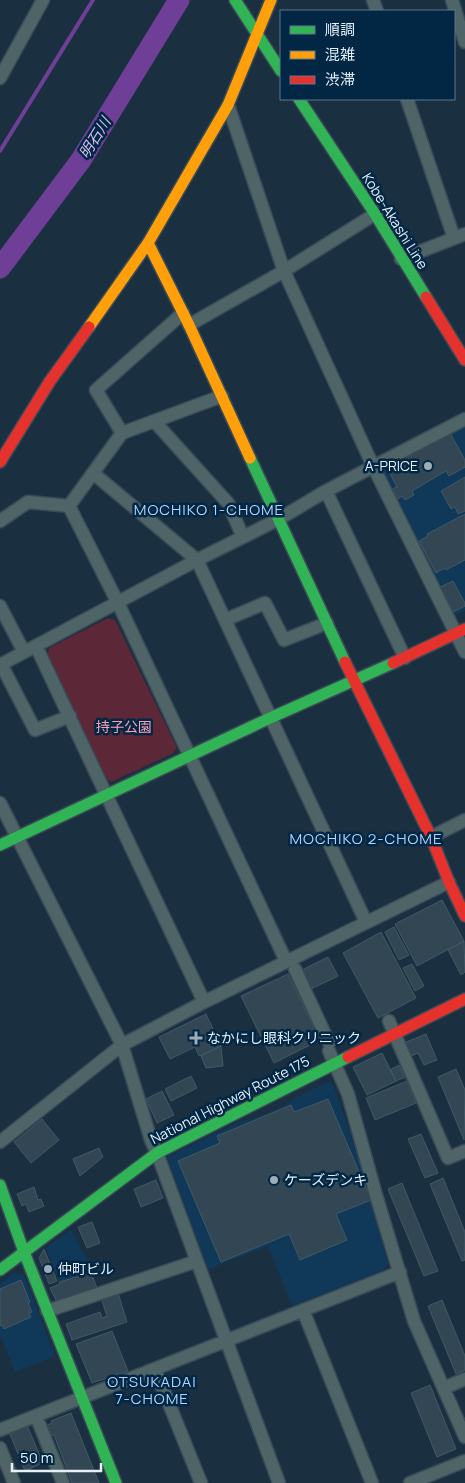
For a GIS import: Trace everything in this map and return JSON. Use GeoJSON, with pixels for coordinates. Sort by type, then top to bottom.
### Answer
{"type":"FeatureCollection","features":[{"type":"Feature","properties":{"kind":"main road"},"geometry":{"type":"LineString","coordinates":[[235,0],[280,69]]}},
{"type":"Feature","properties":{"kind":"main road"},"geometry":{"type":"LineString","coordinates":[[0,462],[50,381],[148,243],[228,105],[271,0]]}},
{"type":"Feature","properties":{"kind":"main road","name":"Kobe-Akashi Line"},"geometry":{"type":"LineString","coordinates":[[301,100],[465,360]]}},
{"type":"Feature","properties":{"kind":"main road"},"geometry":{"type":"LineString","coordinates":[[148,243],[186,319],[354,682],[430,837],[448,882],[465,916]]}},
{"type":"Feature","properties":{"kind":"main road"},"geometry":{"type":"LineString","coordinates":[[0,845],[270,718],[354,682],[461,631]]}},
{"type":"Feature","properties":{"kind":"main road","name":"National Highway Route 175"},"geometry":{"type":"LineString","coordinates":[[0,1270],[157,1153],[465,999]]}},
{"type":"Feature","properties":{"kind":"main road"},"geometry":{"type":"LineString","coordinates":[[0,1185],[23,1235],[24,1252],[116,1483]]}},
{"type":"Feature","properties":{"kind":"main road"},"geometry":{"type":"LineString","coordinates":[[7,1248],[23,1235]]}},
{"type":"Feature","properties":{"kind":"street"},"geometry":{"type":"LineString","coordinates":[[0,78],[44,0]]}},
{"type":"Feature","properties":{"kind":"street"},"geometry":{"type":"LineString","coordinates":[[452,0],[465,42]]}},
{"type":"Feature","properties":{"kind":"street"},"geometry":{"type":"LineString","coordinates":[[401,258],[460,236],[407,100]]}},
{"type":"Feature","properties":{"kind":"street"},"geometry":{"type":"LineString","coordinates":[[228,105],[284,271],[373,466],[461,631],[465,652]]}},
{"type":"Feature","properties":{"kind":"street"},"geometry":{"type":"LineString","coordinates":[[122,433],[96,390],[186,319],[284,271],[374,214]]}},
{"type":"Feature","properties":{"kind":"street"},"geometry":{"type":"LineString","coordinates":[[69,506],[122,433],[222,396]]}},
{"type":"Feature","properties":{"kind":"street"},"geometry":{"type":"LineString","coordinates":[[70,716],[35,730],[0,664],[279,519],[326,491],[465,419]]}},
{"type":"Feature","properties":{"kind":"street"},"geometry":{"type":"LineString","coordinates":[[154,421],[228,503],[242,537]]}},
{"type":"Feature","properties":{"kind":"street"},"geometry":{"type":"LineString","coordinates":[[93,473],[197,560],[366,922]]}},
{"type":"Feature","properties":{"kind":"street"},"geometry":{"type":"LineString","coordinates":[[326,491],[405,658]]}},
{"type":"Feature","properties":{"kind":"street"},"geometry":{"type":"LineString","coordinates":[[0,521],[28,502],[69,506]]}},
{"type":"Feature","properties":{"kind":"street"},"geometry":{"type":"LineString","coordinates":[[69,506],[118,603],[330,1049],[348,1094],[376,1196],[414,1321],[465,1437]]}},
{"type":"Feature","properties":{"kind":"street"},"geometry":{"type":"LineString","coordinates":[[225,620],[265,603],[284,640],[327,623]]}},
{"type":"Feature","properties":{"kind":"street"},"geometry":{"type":"LineString","coordinates":[[0,606],[24,652]]}},
{"type":"Feature","properties":{"kind":"street"},"geometry":{"type":"LineString","coordinates":[[36,646],[108,795],[204,1002]]}},
{"type":"Feature","properties":{"kind":"street"},"geometry":{"type":"LineString","coordinates":[[0,803],[122,1045],[151,1141],[279,1483]]}},
{"type":"Feature","properties":{"kind":"street"},"geometry":{"type":"LineString","coordinates":[[430,837],[465,820]]}},
{"type":"Feature","properties":{"kind":"street"},"geometry":{"type":"LineString","coordinates":[[0,1142],[122,1045],[204,1002],[290,965],[366,922],[448,882]]}},
{"type":"Feature","properties":{"kind":"street"},"geometry":{"type":"LineString","coordinates":[[389,1021],[448,1158],[465,1151]]}},
{"type":"Feature","properties":{"kind":"street"},"geometry":{"type":"LineString","coordinates":[[47,1311],[197,1261]]}},
{"type":"Feature","properties":{"kind":"street"},"geometry":{"type":"LineString","coordinates":[[0,1430],[400,1272]]}},
{"type":"Feature","properties":{"kind":"street"},"geometry":{"type":"LineString","coordinates":[[303,1310],[372,1483]]}},
{"type":"Feature","properties":{"kind":"street"},"geometry":{"type":"LineString","coordinates":[[155,1368],[201,1483]]}},
{"type":"Feature","properties":{"kind":"street"},"geometry":{"type":"LineString","coordinates":[[444,1388],[465,1379]]}},
{"type":"Feature","properties":{"kind":"street"},"geometry":{"type":"LineString","coordinates":[[36,1416],[63,1483]]}},
{"type":"Feature","properties":{"kind":"street"},"geometry":{"type":"LineString","coordinates":[[0,1448],[14,1483]]}},
{"type":"Feature","properties":{"kind":"street"},"geometry":{"type":"LineString","coordinates":[[410,1483],[465,1461]]}},
{"type":"Feature","properties":{"kind":"shaded area"},"geometry":{"type":"Polygon","coordinates":[[[465,425],[465,610],[454,616],[382,473],[384,466],[465,425]]]}},
{"type":"Feature","properties":{"kind":"shaded area","name":"ケーズデンキ"},"geometry":{"type":"Polygon","coordinates":[[[330,1081],[335,1089],[371,1197],[388,1264],[383,1270],[292,1306],[268,1246],[208,1269],[167,1157],[239,1122],[253,1119],[286,1105],[296,1097],[330,1081]]]}},
{"type":"Feature","properties":{"kind":"shaded area"},"geometry":{"type":"Polygon","coordinates":[[[71,1229],[86,1258],[98,1290],[57,1302],[50,1288],[60,1284],[46,1248],[71,1229]]]}},
{"type":"Feature","properties":{"kind":"shaded area"},"geometry":{"type":"Polygon","coordinates":[[[13,1273],[24,1275],[55,1356],[15,1372],[0,1335],[0,1284],[13,1273]]]}},
{"type":"Feature","properties":{"kind":"green space","name":"持子公園"},"geometry":{"type":"Polygon","coordinates":[[[108,618],[115,620],[177,748],[172,754],[111,782],[105,778],[48,656],[49,648],[108,618]]]}},
{"type":"Feature","properties":{"kind":"building"},"geometry":{"type":"Polygon","coordinates":[[[450,433],[465,460],[465,467],[449,476],[446,471],[412,491],[414,495],[405,500],[402,496],[398,499],[392,489],[397,487],[387,468],[450,433]]]}},
{"type":"Feature","properties":{"kind":"building"},"geometry":{"type":"Polygon","coordinates":[[[465,477],[465,511],[458,514],[455,507],[451,509],[441,491],[465,477]]]}},
{"type":"Feature","properties":{"kind":"building"},"geometry":{"type":"Polygon","coordinates":[[[465,514],[465,560],[436,573],[419,541],[428,536],[427,534],[465,514]]]}},
{"type":"Feature","properties":{"kind":"building"},"geometry":{"type":"Polygon","coordinates":[[[453,581],[465,606],[453,612],[440,587],[453,581]]]}},
{"type":"Feature","properties":{"kind":"building"},"geometry":{"type":"Polygon","coordinates":[[[442,900],[464,941],[417,966],[395,924],[442,900]]]}},
{"type":"Feature","properties":{"kind":"building"},"geometry":{"type":"Polygon","coordinates":[[[394,927],[409,955],[399,960],[385,932],[394,927]]]}},
{"type":"Feature","properties":{"kind":"building"},"geometry":{"type":"Polygon","coordinates":[[[381,932],[416,998],[378,1018],[343,953],[381,932]]]}},
{"type":"Feature","properties":{"kind":"building"},"geometry":{"type":"Polygon","coordinates":[[[464,941],[465,972],[461,975],[448,950],[464,941]]]}},
{"type":"Feature","properties":{"kind":"building"},"geometry":{"type":"Polygon","coordinates":[[[328,957],[338,976],[311,989],[302,970],[328,957]]]}},
{"type":"Feature","properties":{"kind":"building"},"geometry":{"type":"Polygon","coordinates":[[[412,964],[424,986],[415,991],[403,968],[412,964]]]}},
{"type":"Feature","properties":{"kind":"building"},"geometry":{"type":"Polygon","coordinates":[[[288,974],[320,1040],[274,1063],[241,996],[288,974]]]}},
{"type":"Feature","properties":{"kind":"building"},"geometry":{"type":"Polygon","coordinates":[[[206,1014],[221,1046],[199,1056],[195,1047],[170,1059],[159,1037],[206,1014]]]}},
{"type":"Feature","properties":{"kind":"building"},"geometry":{"type":"Polygon","coordinates":[[[426,1034],[437,1060],[424,1065],[418,1053],[409,1057],[404,1043],[426,1034]]]}},
{"type":"Feature","properties":{"kind":"building"},"geometry":{"type":"Polygon","coordinates":[[[221,1046],[223,1066],[206,1068],[201,1056],[221,1046]]]}},
{"type":"Feature","properties":{"kind":"building"},"geometry":{"type":"Polygon","coordinates":[[[382,1053],[396,1081],[367,1095],[353,1067],[382,1053]]]}},
{"type":"Feature","properties":{"kind":"building"},"geometry":{"type":"Polygon","coordinates":[[[399,1065],[405,1077],[396,1081],[390,1070],[399,1065]]]}},
{"type":"Feature","properties":{"kind":"building"},"geometry":{"type":"Polygon","coordinates":[[[456,1069],[465,1090],[464,1140],[438,1077],[456,1069]]]}},
{"type":"Feature","properties":{"kind":"building"},"geometry":{"type":"Polygon","coordinates":[[[191,1076],[197,1088],[171,1101],[165,1089],[191,1076]]]}},
{"type":"Feature","properties":{"kind":"building"},"geometry":{"type":"Polygon","coordinates":[[[407,1081],[416,1103],[375,1120],[366,1098],[407,1081]]]}},
{"type":"Feature","properties":{"kind":"building"},"geometry":{"type":"Polygon","coordinates":[[[162,1091],[174,1115],[157,1123],[146,1099],[162,1091]]]}},
{"type":"Feature","properties":{"kind":"building","name":"ケーズデンキ"},"geometry":{"type":"Polygon","coordinates":[[[328,1099],[371,1200],[336,1214],[347,1240],[300,1260],[289,1234],[221,1262],[178,1161],[220,1143],[217,1136],[291,1105],[294,1112],[328,1099]]]}},
{"type":"Feature","properties":{"kind":"building"},"geometry":{"type":"Polygon","coordinates":[[[42,1119],[59,1140],[31,1163],[14,1142],[42,1119]]]}},
{"type":"Feature","properties":{"kind":"building"},"geometry":{"type":"Polygon","coordinates":[[[421,1134],[438,1173],[425,1178],[408,1139],[421,1134]]]}},
{"type":"Feature","properties":{"kind":"building"},"geometry":{"type":"Polygon","coordinates":[[[99,1148],[103,1157],[80,1176],[73,1159],[99,1148]]]}},
{"type":"Feature","properties":{"kind":"building"},"geometry":{"type":"Polygon","coordinates":[[[443,1178],[465,1232],[465,1260],[462,1261],[430,1184],[443,1178]]]}},
{"type":"Feature","properties":{"kind":"building"},"geometry":{"type":"Polygon","coordinates":[[[156,1180],[163,1198],[141,1207],[134,1189],[156,1180]]]}},
{"type":"Feature","properties":{"kind":"building"},"geometry":{"type":"Polygon","coordinates":[[[402,1183],[438,1271],[424,1276],[388,1189],[402,1183]]]}},
{"type":"Feature","properties":{"kind":"building"},"geometry":{"type":"Polygon","coordinates":[[[34,1187],[38,1200],[41,1199],[44,1206],[29,1212],[26,1204],[22,1206],[17,1194],[34,1187]]]}},
{"type":"Feature","properties":{"kind":"building"},"geometry":{"type":"Polygon","coordinates":[[[92,1222],[100,1243],[87,1248],[78,1227],[92,1222]]]}},
{"type":"Feature","properties":{"kind":"building","name":"仲町ビル"},"geometry":{"type":"Polygon","coordinates":[[[44,1249],[57,1281],[49,1284],[39,1258],[44,1249]]]}},
{"type":"Feature","properties":{"kind":"building"},"geometry":{"type":"Polygon","coordinates":[[[91,1273],[98,1290],[57,1302],[50,1288],[60,1284],[59,1282],[91,1273]]]}},
{"type":"Feature","properties":{"kind":"building"},"geometry":{"type":"Polygon","coordinates":[[[21,1280],[30,1302],[28,1303],[32,1312],[29,1313],[31,1317],[4,1329],[2,1325],[0,1326],[0,1289],[21,1280]]]}},
{"type":"Feature","properties":{"kind":"building"},"geometry":{"type":"Polygon","coordinates":[[[118,1293],[127,1322],[72,1340],[66,1324],[100,1312],[102,1318],[107,1316],[101,1298],[118,1293]]]}},
{"type":"Feature","properties":{"kind":"building"},"geometry":{"type":"Polygon","coordinates":[[[442,1300],[465,1356],[465,1370],[456,1374],[428,1306],[442,1300]]]}},
{"type":"Feature","properties":{"kind":"building"},"geometry":{"type":"Polygon","coordinates":[[[112,1331],[128,1371],[92,1383],[76,1344],[112,1331]]]}},
{"type":"Feature","properties":{"kind":"building"},"geometry":{"type":"Polygon","coordinates":[[[430,1385],[456,1449],[437,1457],[411,1393],[430,1385]]]}},
{"type":"Feature","properties":{"kind":"building"},"geometry":{"type":"Polygon","coordinates":[[[71,1413],[99,1483],[72,1483],[54,1435],[48,1437],[45,1426],[52,1423],[51,1421],[71,1413]]]}},
{"type":"Feature","properties":{"kind":"building"},"geometry":{"type":"Polygon","coordinates":[[[27,1425],[43,1463],[25,1471],[9,1432],[27,1425]]]}},
{"type":"Feature","properties":{"kind":"waterway"},"geometry":{"type":"LineString","coordinates":[[0,151],[93,0]]}},
{"type":"Feature","properties":{"kind":"waterway","name":"明石川"},"geometry":{"type":"LineString","coordinates":[[0,268],[81,160],[179,0]]}},
{"type":"Feature","properties":{"kind":"traffic: fast"},"geometry":{"type":"LineString","coordinates":[[235,0],[280,69]]}},
{"type":"Feature","properties":{"kind":"traffic: fast"},"geometry":{"type":"LineString","coordinates":[[300,100],[375,214],[426,297]]}},
{"type":"Feature","properties":{"kind":"traffic: fast"},"geometry":{"type":"LineString","coordinates":[[250,458],[345,662]]}},
{"type":"Feature","properties":{"kind":"traffic: fast"},"geometry":{"type":"LineString","coordinates":[[0,845],[270,718],[393,663]]}},
{"type":"Feature","properties":{"kind":"traffic: fast"},"geometry":{"type":"LineString","coordinates":[[0,1270],[157,1153],[348,1057]]}},
{"type":"Feature","properties":{"kind":"traffic: fast"},"geometry":{"type":"LineString","coordinates":[[0,1185],[24,1252],[116,1483]]}},
{"type":"Feature","properties":{"kind":"traffic: slow"},"geometry":{"type":"LineString","coordinates":[[89,327],[148,243],[228,105],[271,0]]}},
{"type":"Feature","properties":{"kind":"traffic: slow"},"geometry":{"type":"LineString","coordinates":[[148,243],[189,325],[250,458]]}},
{"type":"Feature","properties":{"kind":"traffic: jam"},"geometry":{"type":"LineString","coordinates":[[426,297],[465,360]]}},
{"type":"Feature","properties":{"kind":"traffic: jam"},"geometry":{"type":"LineString","coordinates":[[0,462],[50,381],[89,327]]}},
{"type":"Feature","properties":{"kind":"traffic: jam"},"geometry":{"type":"LineString","coordinates":[[393,663],[465,629]]}},
{"type":"Feature","properties":{"kind":"traffic: jam"},"geometry":{"type":"LineString","coordinates":[[345,662],[431,837],[465,916]]}},
{"type":"Feature","properties":{"kind":"traffic: jam"},"geometry":{"type":"LineString","coordinates":[[348,1057],[465,999]]}},
{"type":"Feature","properties":{"kind":"place","name":"A-PRICE"},"geometry":{"type":"Point","coordinates":[428,466]}},
{"type":"Feature","properties":{"kind":"place","name":"なかにし眼科クリニック"},"geometry":{"type":"Point","coordinates":[196,1038]}},
{"type":"Feature","properties":{"kind":"place","name":"ケーズデンキ"},"geometry":{"type":"Point","coordinates":[274,1180]}},
{"type":"Feature","properties":{"kind":"place","name":"仲町ビル"},"geometry":{"type":"Point","coordinates":[48,1269]}},
{"type":"Feature","properties":{"kind":"district","name":"MOCHIKO 1-CHOME"},"geometry":{"type":"Point","coordinates":[209,510]}},
{"type":"Feature","properties":{"kind":"district","name":"MOCHIKO 2-CHOME"},"geometry":{"type":"Point","coordinates":[366,839]}},
{"type":"Feature","properties":{"kind":"district","name":"OTSUKADAI 7-CHOME"},"geometry":{"type":"Point","coordinates":[152,1390]}}]}
